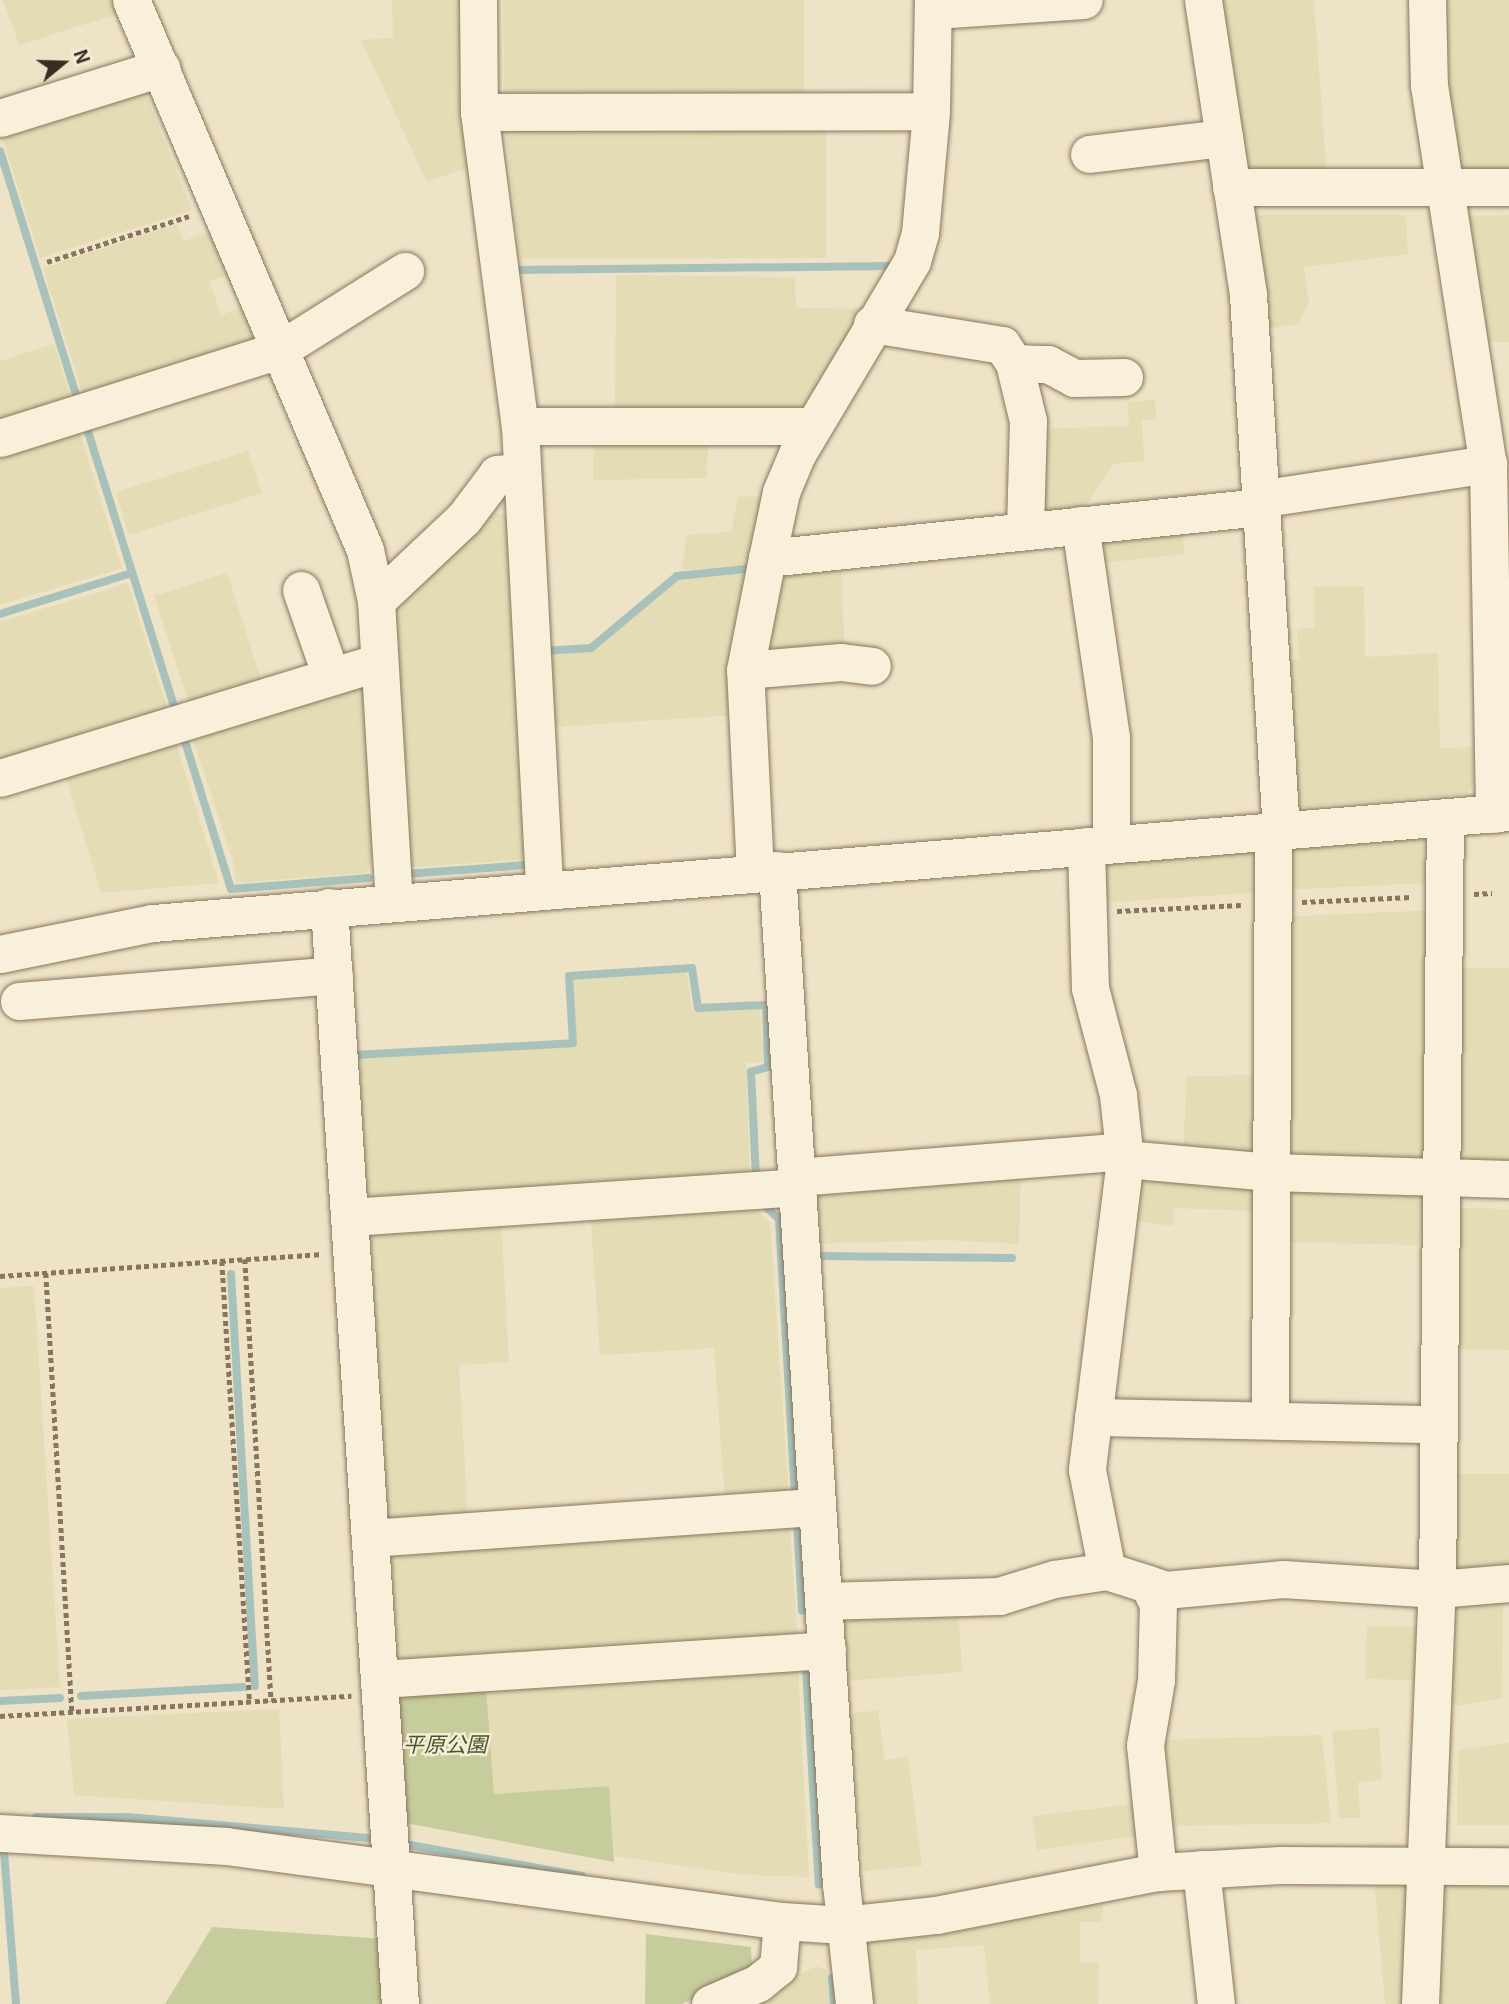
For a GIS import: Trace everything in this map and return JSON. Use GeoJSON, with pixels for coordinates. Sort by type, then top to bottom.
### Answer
{"type":"FeatureCollection","features":[{"type":"Feature","properties":{"kind":"street"},"geometry":{"type":"LineString","coordinates":[[131,0],[365,550],[376,601],[394,902]]}},
{"type":"Feature","properties":{"kind":"street"},"geometry":{"type":"LineString","coordinates":[[478,0],[480,112],[520,426],[544,890]]}},
{"type":"Feature","properties":{"kind":"street"},"geometry":{"type":"LineString","coordinates":[[855,2004],[843,1908],[797,1182],[745,670],[781,492],[811,426],[912,261],[920,233],[931,111],[933,5],[1084,0]]}},
{"type":"Feature","properties":{"kind":"street"},"geometry":{"type":"LineString","coordinates":[[1203,0],[1248,295],[1277,832],[1270,1172],[1270,1420]]}},
{"type":"Feature","properties":{"kind":"street"},"geometry":{"type":"LineString","coordinates":[[0,954],[153,923],[1502,813],[1488,464],[1429,85],[1427,0]]}},
{"type":"Feature","properties":{"kind":"street"},"geometry":{"type":"LineString","coordinates":[[0,118],[161,68]]}},
{"type":"Feature","properties":{"kind":"street"},"geometry":{"type":"LineString","coordinates":[[480,112],[931,111]]}},
{"type":"Feature","properties":{"kind":"street"},"geometry":{"type":"LineString","coordinates":[[1089,154],[1224,138]]}},
{"type":"Feature","properties":{"kind":"street"},"geometry":{"type":"LineString","coordinates":[[1231,187],[1509,187]]}},
{"type":"Feature","properties":{"kind":"street"},"geometry":{"type":"LineString","coordinates":[[0,438],[279,350],[405,271]]}},
{"type":"Feature","properties":{"kind":"street"},"geometry":{"type":"LineString","coordinates":[[872,324],[1002,345],[1013,363],[1028,421],[1025,531]]}},
{"type":"Feature","properties":{"kind":"street"},"geometry":{"type":"LineString","coordinates":[[1013,363],[1048,364],[1074,378],[1124,377]]}},
{"type":"Feature","properties":{"kind":"street"},"geometry":{"type":"LineString","coordinates":[[520,426],[811,426]]}},
{"type":"Feature","properties":{"kind":"street"},"geometry":{"type":"LineString","coordinates":[[767,558],[1259,503],[1488,464]]}},
{"type":"Feature","properties":{"kind":"street"},"geometry":{"type":"LineString","coordinates":[[376,601],[464,518],[496,474],[521,472]]}},
{"type":"Feature","properties":{"kind":"street"},"geometry":{"type":"LineString","coordinates":[[1080,525],[1111,737],[1099,845],[1090,988],[1118,1095],[1125,1155],[1087,1470],[1107,1571]]}},
{"type":"Feature","properties":{"kind":"street"},"geometry":{"type":"LineString","coordinates":[[301,590],[331,676]]}},
{"type":"Feature","properties":{"kind":"street"},"geometry":{"type":"LineString","coordinates":[[0,778],[379,662]]}},
{"type":"Feature","properties":{"kind":"street"},"geometry":{"type":"LineString","coordinates":[[745,670],[841,662],[872,666]]}},
{"type":"Feature","properties":{"kind":"street"},"geometry":{"type":"LineString","coordinates":[[1420,2004],[1437,1590],[1445,817]]}},
{"type":"Feature","properties":{"kind":"street"},"geometry":{"type":"LineString","coordinates":[[329,907],[400,2004]]}},
{"type":"Feature","properties":{"kind":"street"},"geometry":{"type":"LineString","coordinates":[[19,1001],[334,975]]}},
{"type":"Feature","properties":{"kind":"street"},"geometry":{"type":"LineString","coordinates":[[351,1234],[797,1182],[1125,1155],[1270,1172],[1509,1179]]}},
{"type":"Feature","properties":{"kind":"street"},"geometry":{"type":"LineString","coordinates":[[1093,1416],[1439,1424]]}},
{"type":"Feature","properties":{"kind":"street"},"geometry":{"type":"LineString","coordinates":[[370,1538],[817,1507]]}},
{"type":"Feature","properties":{"kind":"street"},"geometry":{"type":"LineString","coordinates":[[823,1601],[999,1596],[1054,1579],[1107,1571],[1165,1590],[1283,1579],[1437,1590],[1509,1583]]}},
{"type":"Feature","properties":{"kind":"street"},"geometry":{"type":"LineString","coordinates":[[1148,1584],[1158,1604],[1157,1680],[1145,1745],[1157,1857]]}},
{"type":"Feature","properties":{"kind":"street"},"geometry":{"type":"LineString","coordinates":[[380,1687],[827,1650]]}},
{"type":"Feature","properties":{"kind":"street"},"geometry":{"type":"LineString","coordinates":[[0,1833],[226,1846],[391,1849],[782,1922],[843,1908],[936,1915],[1157,1857],[1201,1869],[1428,1851],[1509,1866]]}},
{"type":"Feature","properties":{"kind":"street"},"geometry":{"type":"LineString","coordinates":[[1201,1869],[1216,2004]]}},
{"type":"Feature","properties":{"kind":"street"},"geometry":{"type":"LineString","coordinates":[[710,2004],[758,1983],[778,1967],[782,1922]]}},
{"type":"Feature","properties":{"kind":"path"},"geometry":{"type":"LineString","coordinates":[[47,262],[219,206]]}},
{"type":"Feature","properties":{"kind":"path"},"geometry":{"type":"LineString","coordinates":[[0,1276],[246,1259],[351,1234]]}},
{"type":"Feature","properties":{"kind":"path"},"geometry":{"type":"LineString","coordinates":[[246,1259],[271,1701]]}},
{"type":"Feature","properties":{"kind":"path"},"geometry":{"type":"LineString","coordinates":[[222,1261],[250,1702]]}},
{"type":"Feature","properties":{"kind":"path"},"geometry":{"type":"LineString","coordinates":[[46,1273],[72,1712]]}},
{"type":"Feature","properties":{"kind":"path"},"geometry":{"type":"LineString","coordinates":[[0,1716],[271,1701],[380,1687]]}},
{"type":"Feature","properties":{"kind":"shaded area"},"geometry":{"type":"Polygon","coordinates":[[[3,0],[115,0],[121,13],[19,45],[3,0]]]}},
{"type":"Feature","properties":{"kind":"shaded area"},"geometry":{"type":"Polygon","coordinates":[[[392,0],[466,0],[472,166],[427,182],[361,40],[393,38],[392,0]]]}},
{"type":"Feature","properties":{"kind":"shaded area"},"geometry":{"type":"Polygon","coordinates":[[[503,0],[804,0],[804,102],[505,99],[503,0]]]}},
{"type":"Feature","properties":{"kind":"shaded area"},"geometry":{"type":"Polygon","coordinates":[[[1217,0],[1314,0],[1327,180],[1246,179],[1217,0]]]}},
{"type":"Feature","properties":{"kind":"shaded area"},"geometry":{"type":"Polygon","coordinates":[[[1443,0],[1509,0],[1509,173],[1463,172],[1456,167],[1444,80],[1443,0]]]}},
{"type":"Feature","properties":{"kind":"shaded area"},"geometry":{"type":"Polygon","coordinates":[[[143,86],[192,210],[40,258],[0,131],[143,86]]]}},
{"type":"Feature","properties":{"kind":"shaded area"},"geometry":{"type":"Polygon","coordinates":[[[826,120],[826,258],[520,259],[505,124],[826,120]]]}},
{"type":"Feature","properties":{"kind":"shaded area"},"geometry":{"type":"Polygon","coordinates":[[[1249,215],[1406,215],[1408,254],[1304,267],[1309,303],[1298,324],[1259,330],[1249,215]]]}},
{"type":"Feature","properties":{"kind":"shaded area"},"geometry":{"type":"Polygon","coordinates":[[[1509,215],[1509,342],[1481,342],[1461,216],[1509,215]]]}},
{"type":"Feature","properties":{"kind":"shaded area"},"geometry":{"type":"Polygon","coordinates":[[[177,224],[183,241],[217,230],[234,273],[209,281],[221,315],[249,306],[263,344],[85,402],[43,268],[177,224]]]}},
{"type":"Feature","properties":{"kind":"shaded area"},"geometry":{"type":"Polygon","coordinates":[[[616,275],[795,277],[796,308],[865,309],[802,412],[615,416],[616,275]]]}},
{"type":"Feature","properties":{"kind":"shaded area"},"geometry":{"type":"Polygon","coordinates":[[[54,344],[74,408],[0,431],[0,361],[54,344]]]}},
{"type":"Feature","properties":{"kind":"shaded area"},"geometry":{"type":"Polygon","coordinates":[[[1155,400],[1156,419],[1142,420],[1144,461],[1113,464],[1081,515],[1044,518],[1038,429],[1129,426],[1128,402],[1155,400]]]}},
{"type":"Feature","properties":{"kind":"shaded area"},"geometry":{"type":"Polygon","coordinates":[[[79,431],[122,568],[0,605],[0,456],[79,431]]]}},
{"type":"Feature","properties":{"kind":"shaded area"},"geometry":{"type":"Polygon","coordinates":[[[594,432],[709,433],[706,478],[593,480],[594,432]]]}},
{"type":"Feature","properties":{"kind":"shaded area"},"geometry":{"type":"Polygon","coordinates":[[[248,451],[262,493],[129,535],[116,492],[248,451]]]}},
{"type":"Feature","properties":{"kind":"shaded area"},"geometry":{"type":"Polygon","coordinates":[[[765,496],[753,567],[682,570],[686,535],[731,532],[738,497],[765,496]]]}},
{"type":"Feature","properties":{"kind":"shaded area"},"geometry":{"type":"Polygon","coordinates":[[[483,510],[509,516],[531,859],[401,868],[385,609],[483,510]]]}},
{"type":"Feature","properties":{"kind":"shaded area"},"geometry":{"type":"Polygon","coordinates":[[[1182,526],[1185,554],[1102,563],[1099,534],[1182,526]]]}},
{"type":"Feature","properties":{"kind":"shaded area"},"geometry":{"type":"Polygon","coordinates":[[[841,564],[845,656],[758,657],[776,570],[841,564]]]}},
{"type":"Feature","properties":{"kind":"shaded area"},"geometry":{"type":"Polygon","coordinates":[[[227,573],[263,686],[191,709],[154,596],[227,573]]]}},
{"type":"Feature","properties":{"kind":"shaded area"},"geometry":{"type":"Polygon","coordinates":[[[752,573],[734,715],[554,727],[550,654],[592,651],[678,578],[752,573]]]}},
{"type":"Feature","properties":{"kind":"shaded area"},"geometry":{"type":"Polygon","coordinates":[[[128,583],[170,718],[0,771],[0,622],[128,583]]]}},
{"type":"Feature","properties":{"kind":"shaded area"},"geometry":{"type":"Polygon","coordinates":[[[1364,586],[1365,657],[1438,653],[1440,748],[1473,747],[1473,785],[1466,794],[1291,808],[1281,661],[1299,660],[1297,629],[1315,628],[1314,587],[1364,586]]]}},
{"type":"Feature","properties":{"kind":"shaded area"},"geometry":{"type":"Polygon","coordinates":[[[367,684],[374,856],[366,873],[236,883],[233,861],[192,737],[367,684]]]}},
{"type":"Feature","properties":{"kind":"shaded area"},"geometry":{"type":"Polygon","coordinates":[[[174,737],[219,883],[101,893],[64,771],[174,737]]]}},
{"type":"Feature","properties":{"kind":"shaded area"},"geometry":{"type":"Polygon","coordinates":[[[1424,835],[1426,883],[1282,890],[1282,845],[1424,835]]]}},
{"type":"Feature","properties":{"kind":"shaded area"},"geometry":{"type":"Polygon","coordinates":[[[1265,848],[1265,892],[1100,903],[1100,860],[1265,848]]]}},
{"type":"Feature","properties":{"kind":"shaded area"},"geometry":{"type":"Polygon","coordinates":[[[1435,910],[1432,1165],[1278,1160],[1279,917],[1435,910]]]}},
{"type":"Feature","properties":{"kind":"shaded area"},"geometry":{"type":"Polygon","coordinates":[[[1453,968],[1509,968],[1509,1168],[1451,1162],[1453,968]]]}},
{"type":"Feature","properties":{"kind":"shaded area"},"geometry":{"type":"Polygon","coordinates":[[[686,970],[693,1012],[760,1009],[763,1062],[746,1063],[750,1178],[373,1197],[362,1191],[354,1058],[577,1045],[573,979],[686,970]]]}},
{"type":"Feature","properties":{"kind":"shaded area"},"geometry":{"type":"Polygon","coordinates":[[[1262,1075],[1261,1158],[1183,1152],[1187,1076],[1262,1075]]]}},
{"type":"Feature","properties":{"kind":"shaded area"},"geometry":{"type":"Polygon","coordinates":[[[1021,1168],[1019,1244],[946,1240],[810,1244],[813,1184],[1021,1168]]]}},
{"type":"Feature","properties":{"kind":"shaded area"},"geometry":{"type":"Polygon","coordinates":[[[1137,1172],[1259,1185],[1259,1211],[1174,1208],[1173,1226],[1132,1220],[1137,1172]]]}},
{"type":"Feature","properties":{"kind":"shaded area"},"geometry":{"type":"Polygon","coordinates":[[[1279,1185],[1423,1194],[1421,1245],[1278,1242],[1279,1185]]]}},
{"type":"Feature","properties":{"kind":"shaded area"},"geometry":{"type":"Polygon","coordinates":[[[745,1201],[770,1222],[789,1498],[725,1502],[714,1348],[600,1355],[590,1209],[745,1201]]]}},
{"type":"Feature","properties":{"kind":"shaded area"},"geometry":{"type":"Polygon","coordinates":[[[1456,1208],[1509,1209],[1509,1350],[1453,1349],[1456,1208]]]}},
{"type":"Feature","properties":{"kind":"shaded area"},"geometry":{"type":"Polygon","coordinates":[[[501,1217],[509,1362],[459,1365],[468,1521],[393,1525],[383,1517],[367,1239],[376,1224],[501,1217]]]}},
{"type":"Feature","properties":{"kind":"shaded area"},"geometry":{"type":"Polygon","coordinates":[[[34,1286],[60,1687],[0,1690],[0,1288],[34,1286]]]}},
{"type":"Feature","properties":{"kind":"shaded area"},"geometry":{"type":"Polygon","coordinates":[[[1453,1474],[1509,1474],[1509,1571],[1453,1576],[1453,1474]]]}},
{"type":"Feature","properties":{"kind":"shaded area"},"geometry":{"type":"Polygon","coordinates":[[[789,1518],[798,1638],[401,1663],[394,1656],[386,1554],[789,1518]]]}},
{"type":"Feature","properties":{"kind":"shaded area"},"geometry":{"type":"Polygon","coordinates":[[[1503,1591],[1502,1698],[1456,1706],[1449,1702],[1450,1603],[1503,1591]]]}},
{"type":"Feature","properties":{"kind":"shaded area"},"geometry":{"type":"Polygon","coordinates":[[[958,1603],[962,1672],[844,1681],[841,1614],[958,1603]]]}},
{"type":"Feature","properties":{"kind":"shaded area"},"geometry":{"type":"Polygon","coordinates":[[[1367,1626],[1425,1627],[1423,1680],[1365,1679],[1367,1626]]]}},
{"type":"Feature","properties":{"kind":"shaded area"},"geometry":{"type":"Polygon","coordinates":[[[798,1668],[809,1877],[745,1875],[614,1856],[609,1786],[494,1794],[486,1688],[798,1668]]]}},
{"type":"Feature","properties":{"kind":"shaded area"},"geometry":{"type":"Polygon","coordinates":[[[279,1709],[284,1809],[74,1795],[67,1719],[279,1709]]]}},
{"type":"Feature","properties":{"kind":"shaded area"},"geometry":{"type":"Polygon","coordinates":[[[878,1710],[885,1760],[908,1757],[922,1866],[864,1871],[849,1714],[878,1710]]]}},
{"type":"Feature","properties":{"kind":"shaded area"},"geometry":{"type":"Polygon","coordinates":[[[1379,1728],[1382,1780],[1358,1782],[1360,1818],[1339,1818],[1332,1731],[1379,1728]]]}},
{"type":"Feature","properties":{"kind":"shaded area"},"geometry":{"type":"Polygon","coordinates":[[[1322,1735],[1331,1823],[1169,1826],[1162,1740],[1322,1735]]]}},
{"type":"Feature","properties":{"kind":"shaded area"},"geometry":{"type":"Polygon","coordinates":[[[1509,1743],[1509,1825],[1457,1825],[1458,1750],[1509,1743]]]}},
{"type":"Feature","properties":{"kind":"shaded area"},"geometry":{"type":"Polygon","coordinates":[[[1134,1804],[1137,1836],[1037,1850],[1032,1816],[1134,1804]]]}},
{"type":"Feature","properties":{"kind":"shaded area"},"geometry":{"type":"Polygon","coordinates":[[[1509,1874],[1509,2004],[1432,2004],[1438,1883],[1509,1874]]]}},
{"type":"Feature","properties":{"kind":"shaded area"},"geometry":{"type":"Polygon","coordinates":[[[1374,1876],[1408,1877],[1410,2004],[1385,2004],[1374,1876]]]}},
{"type":"Feature","properties":{"kind":"shaded area"},"geometry":{"type":"Polygon","coordinates":[[[1103,1892],[1102,1922],[1080,1922],[1080,1962],[1099,1963],[1098,2004],[990,2004],[984,1945],[916,1950],[918,2004],[869,2004],[866,1946],[872,1933],[1103,1892]]]}},
{"type":"Feature","properties":{"kind":"shaded area"},"geometry":{"type":"Polygon","coordinates":[[[817,1966],[827,1971],[829,2004],[733,2004],[817,1966]]]}},
{"type":"Feature","properties":{"kind":"green space","name":"平原公園"},"geometry":{"type":"Polygon","coordinates":[[[486,1688],[494,1794],[609,1786],[614,1862],[405,1823],[397,1699],[402,1692],[486,1688]]]}},
{"type":"Feature","properties":{"kind":"green space"},"geometry":{"type":"Polygon","coordinates":[[[212,1927],[385,1939],[389,2004],[165,2004],[212,1927]]]}},
{"type":"Feature","properties":{"kind":"green space"},"geometry":{"type":"Polygon","coordinates":[[[646,1934],[751,1947],[752,1972],[682,2004],[645,2004],[646,1934]]]}},
{"type":"Feature","properties":{"kind":"waterway"},"geometry":{"type":"LineString","coordinates":[[0,151],[78,401]]}},
{"type":"Feature","properties":{"kind":"waterway"},"geometry":{"type":"LineString","coordinates":[[513,270],[891,266]]}},
{"type":"Feature","properties":{"kind":"waterway"},"geometry":{"type":"LineString","coordinates":[[85,422],[177,715]]}},
{"type":"Feature","properties":{"kind":"waterway"},"geometry":{"type":"LineString","coordinates":[[543,651],[591,648],[677,576],[746,569]]}},
{"type":"Feature","properties":{"kind":"waterway"},"geometry":{"type":"LineString","coordinates":[[0,614],[132,573]]}},
{"type":"Feature","properties":{"kind":"waterway"},"geometry":{"type":"LineString","coordinates":[[183,735],[231,889],[369,878]]}},
{"type":"Feature","properties":{"kind":"waterway"},"geometry":{"type":"LineString","coordinates":[[406,874],[527,865]]}},
{"type":"Feature","properties":{"kind":"waterway"},"geometry":{"type":"LineString","coordinates":[[354,1055],[573,1043],[569,976],[692,968],[698,1008],[766,1005],[768,1067],[751,1072],[756,1177]]}},
{"type":"Feature","properties":{"kind":"waterway"},"geometry":{"type":"LineString","coordinates":[[763,1204],[779,1219],[795,1495]]}},
{"type":"Feature","properties":{"kind":"waterway"},"geometry":{"type":"LineString","coordinates":[[813,1256],[1012,1258]]}},
{"type":"Feature","properties":{"kind":"waterway"},"geometry":{"type":"LineString","coordinates":[[231,1274],[255,1686]]}},
{"type":"Feature","properties":{"kind":"waterway"},"geometry":{"type":"LineString","coordinates":[[797,1523],[802,1611]]}},
{"type":"Feature","properties":{"kind":"waterway"},"geometry":{"type":"LineString","coordinates":[[806,1669],[819,1885]]}},
{"type":"Feature","properties":{"kind":"waterway"},"geometry":{"type":"LineString","coordinates":[[81,1696],[243,1687]]}},
{"type":"Feature","properties":{"kind":"waterway"},"geometry":{"type":"LineString","coordinates":[[0,1701],[60,1698]]}},
{"type":"Feature","properties":{"kind":"waterway"},"geometry":{"type":"LineString","coordinates":[[36,1817],[128,1817],[379,1839]]}},
{"type":"Feature","properties":{"kind":"waterway"},"geometry":{"type":"LineString","coordinates":[[399,1843],[582,1876]]}},
{"type":"Feature","properties":{"kind":"waterway"},"geometry":{"type":"LineString","coordinates":[[4,1852],[16,2004]]}},
{"type":"Feature","properties":{"kind":"waterway"},"geometry":{"type":"LineString","coordinates":[[832,1978],[834,2004]]}}]}
